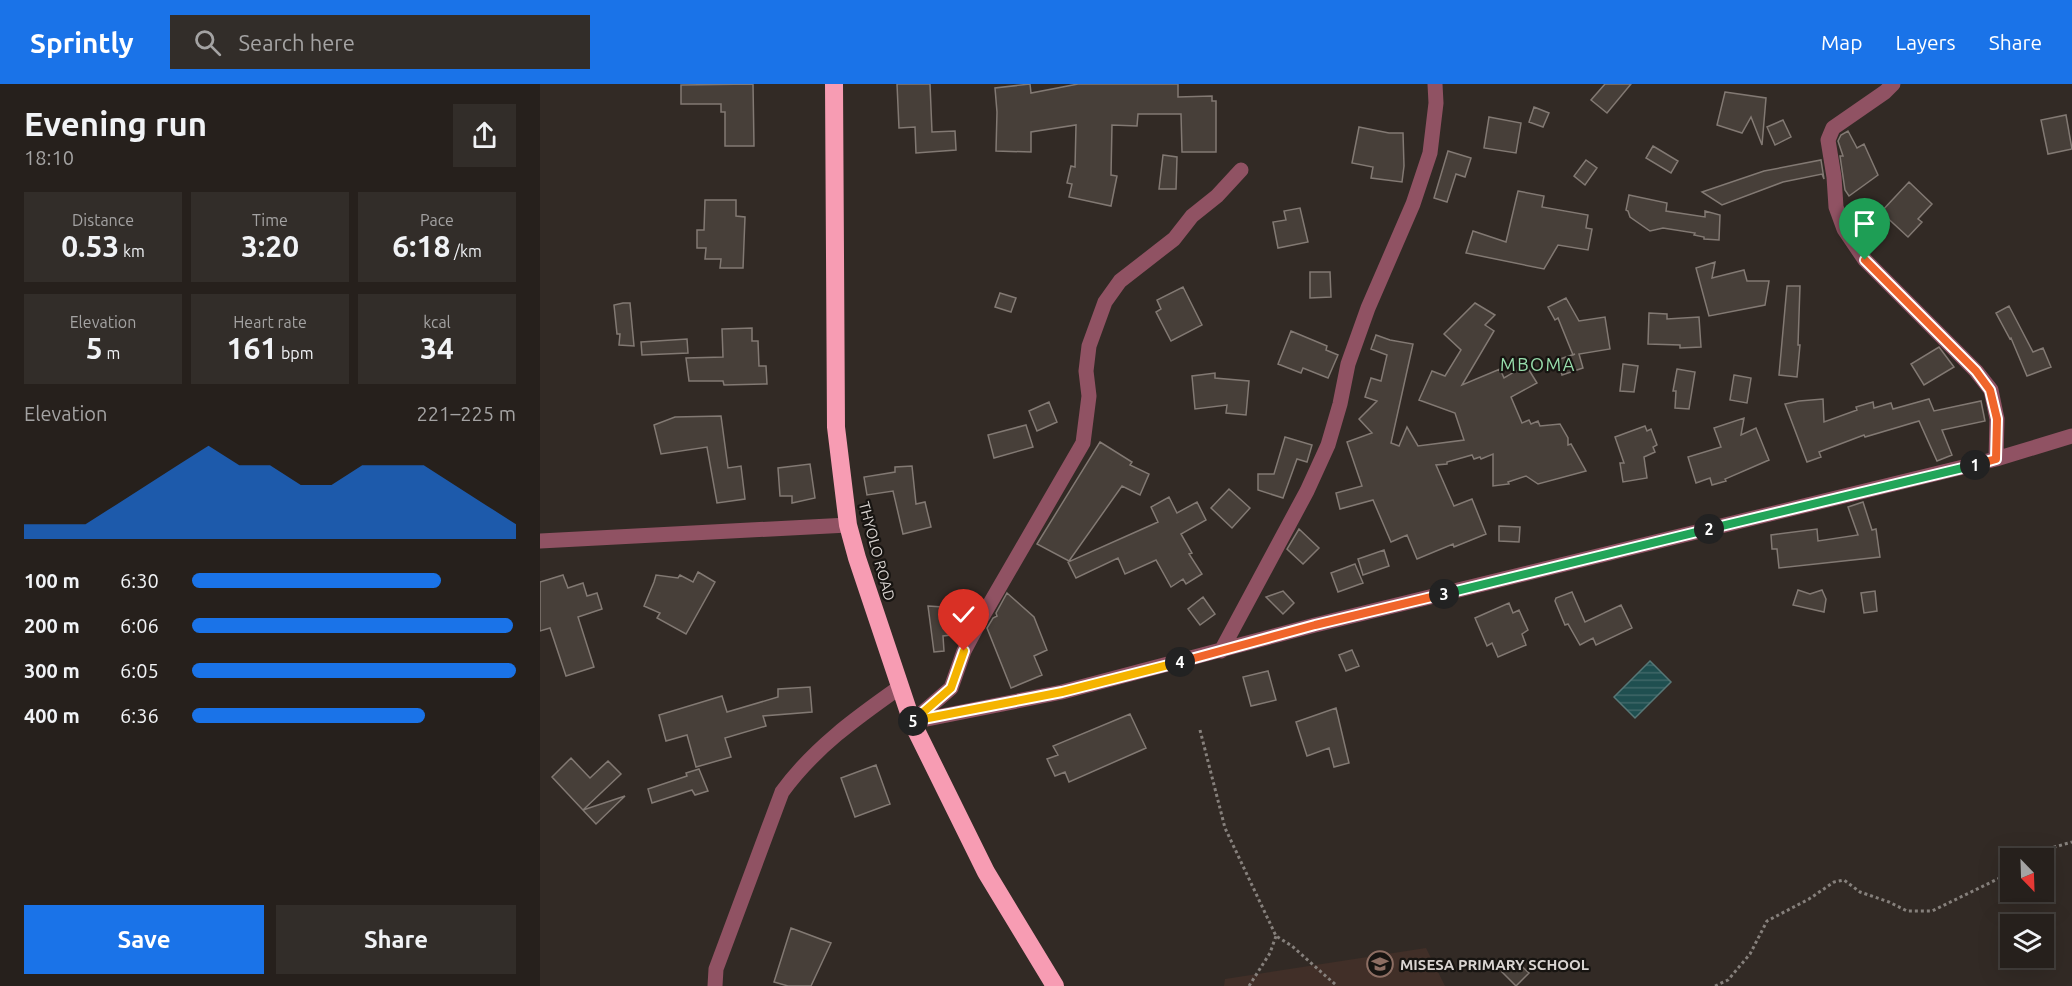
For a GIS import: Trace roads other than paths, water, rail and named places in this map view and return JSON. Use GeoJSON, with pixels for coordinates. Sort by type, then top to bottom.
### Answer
{"type":"FeatureCollection","features":[{"type":"Feature","properties":{"kind":"highway","name":"THYOLO ROAD"},"geometry":{"type":"LineString","coordinates":[[834,84],[836,427],[848,525],[912,722],[981,863],[1055,986]]}},
{"type":"Feature","properties":{"kind":"street"},"geometry":{"type":"LineString","coordinates":[[1221,651],[1307,491],[1328,445],[1340,404],[1348,364],[1368,308],[1413,204],[1430,153],[1436,103],[1435,84]]}},
{"type":"Feature","properties":{"kind":"street"},"geometry":{"type":"LineString","coordinates":[[1893,84],[1829,133],[1836,207],[1844,229],[1865,260],[1976,371],[1990,390],[1997,419],[1996,459]]}},
{"type":"Feature","properties":{"kind":"street"},"geometry":{"type":"LineString","coordinates":[[912,722],[951,688],[964,651],[981,619],[1083,443],[1089,396],[1086,371],[1089,346],[1105,302],[1120,281],[1174,238],[1192,216],[1217,196],[1241,170]]}},
{"type":"Feature","properties":{"kind":"street"},"geometry":{"type":"LineString","coordinates":[[912,722],[1062,692],[1315,625],[1996,459],[2072,436]]}},
{"type":"Feature","properties":{"kind":"street"},"geometry":{"type":"LineString","coordinates":[[540,541],[848,525]]}},
{"type":"Feature","properties":{"kind":"street"},"geometry":{"type":"LineString","coordinates":[[715,986],[716,969],[782,792],[799,769],[845,726],[900,687]]}},
{"type":"Feature","properties":{"kind":"water"},"geometry":{"type":"Polygon","coordinates":[[[1650,661],[1671,682],[1635,718],[1614,697],[1650,661]]]}},
{"type":"Feature","properties":{"kind":"place","name":"MISESA PRIMARY SCHOOL"},"geometry":{"type":"Point","coordinates":[1380,964]}},
{"type":"Feature","properties":{"kind":"district","name":"MBOMA"},"geometry":{"type":"Point","coordinates":[1538,364]}}]}
